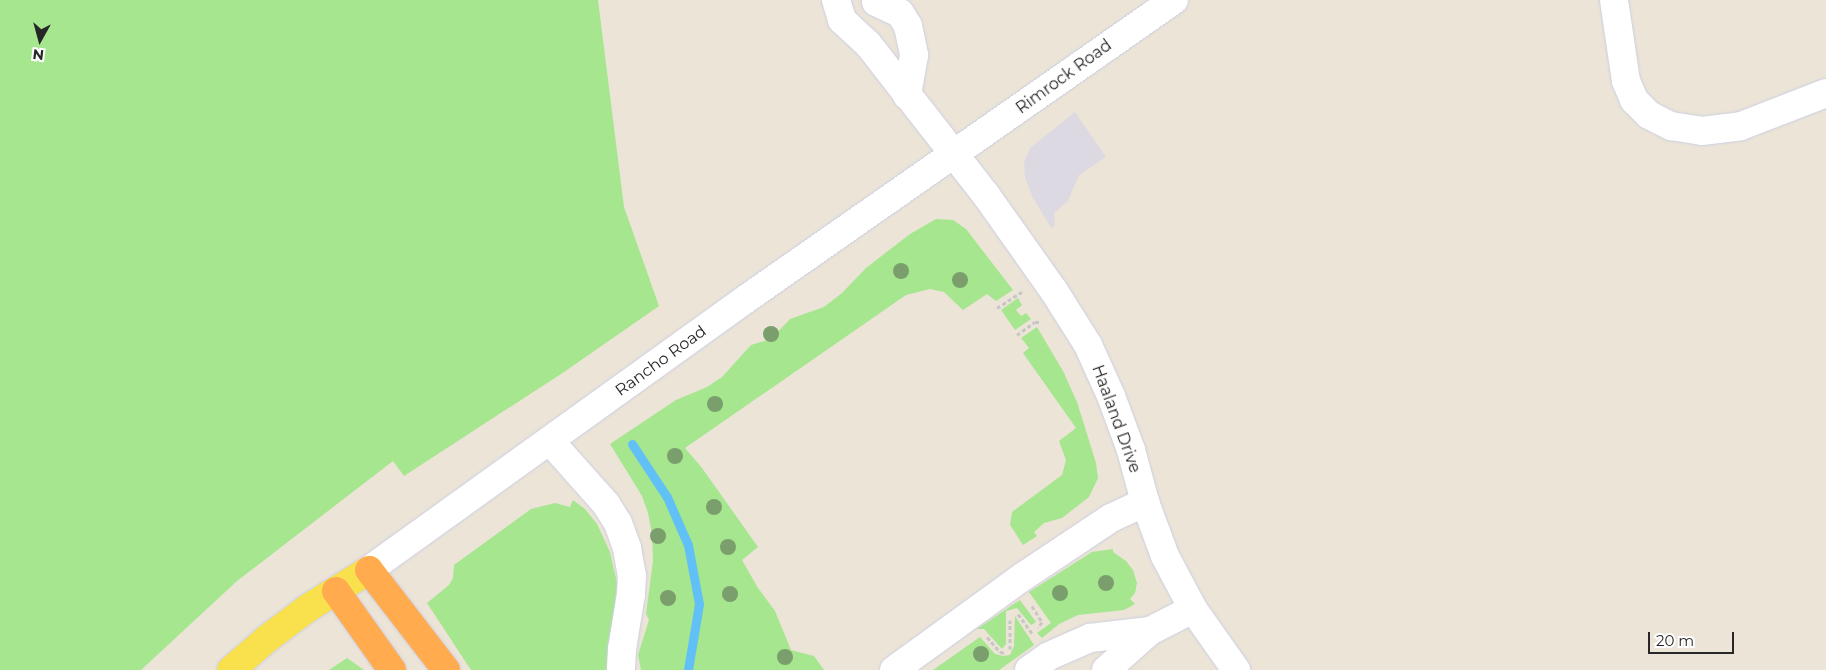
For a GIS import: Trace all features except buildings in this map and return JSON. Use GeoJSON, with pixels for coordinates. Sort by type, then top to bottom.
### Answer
{"type":"FeatureCollection","features":[{"type":"Feature","properties":{"kind":"highway"},"geometry":{"type":"LineString","coordinates":[[369,570],[446,670]]}},
{"type":"Feature","properties":{"kind":"highway"},"geometry":{"type":"LineString","coordinates":[[336,591],[392,670]]}},
{"type":"Feature","properties":{"kind":"main road"},"geometry":{"type":"LineString","coordinates":[[231,670],[268,638],[308,608],[369,570]]}},
{"type":"Feature","properties":{"kind":"street","name":"Haaland Drive"},"geometry":{"type":"LineString","coordinates":[[836,0],[842,20],[868,44],[986,195],[1054,291],[1088,345],[1111,396],[1131,450],[1145,502],[1165,556],[1193,610],[1236,670]]}},
{"type":"Feature","properties":{"kind":"street","name":"Rimrock Road"},"geometry":{"type":"LineString","coordinates":[[955,155],[1084,61],[1174,0]]}},
{"type":"Feature","properties":{"kind":"street"},"geometry":{"type":"LineString","coordinates":[[1614,0],[1626,81],[1634,100],[1649,115],[1671,126],[1702,131],[1741,126],[1826,93]]}},
{"type":"Feature","properties":{"kind":"street"},"geometry":{"type":"LineString","coordinates":[[868,44],[876,1],[900,13],[908,26],[914,55],[908,95]]}},
{"type":"Feature","properties":{"kind":"street","name":"Rancho Road"},"geometry":{"type":"LineString","coordinates":[[369,570],[746,299],[955,155]]}},
{"type":"Feature","properties":{"kind":"street"},"geometry":{"type":"LineString","coordinates":[[550,441],[606,504],[618,523],[626,548],[632,575],[621,670]]}},
{"type":"Feature","properties":{"kind":"street"},"geometry":{"type":"LineString","coordinates":[[894,670],[1024,576],[1111,518],[1145,502]]}},
{"type":"Feature","properties":{"kind":"street"},"geometry":{"type":"LineString","coordinates":[[1106,670],[1150,631],[1193,610]]}},
{"type":"Feature","properties":{"kind":"street"},"geometry":{"type":"LineString","coordinates":[[1029,670],[1049,656],[1090,638],[1150,631]]}},
{"type":"Feature","properties":{"kind":"path"},"geometry":{"type":"LineString","coordinates":[[997,308],[1014,295],[1022,292]]}},
{"type":"Feature","properties":{"kind":"path"},"geometry":{"type":"LineString","coordinates":[[1017,335],[1035,322],[1041,322]]}},
{"type":"Feature","properties":{"kind":"path"},"geometry":{"type":"LineString","coordinates":[[1029,602],[1042,622],[1032,632]]}},
{"type":"Feature","properties":{"kind":"path"},"geometry":{"type":"LineString","coordinates":[[984,634],[1000,652],[1008,652],[1010,649],[1010,616],[1015,612],[1035,637]]}},
{"type":"Feature","properties":{"kind":"shaded area"},"geometry":{"type":"Polygon","coordinates":[[[1075,112],[1106,157],[1079,175],[1068,201],[1054,213],[1055,225],[1051,228],[1032,196],[1025,177],[1024,163],[1030,148],[1075,112]]]}},
{"type":"Feature","properties":{"kind":"green space"},"geometry":{"type":"Polygon","coordinates":[[[0,0],[598,0],[624,207],[659,306],[564,372],[404,476],[393,461],[237,581],[141,670],[0,670],[0,0]]]}},
{"type":"Feature","properties":{"kind":"green space"},"geometry":{"type":"Polygon","coordinates":[[[936,219],[953,220],[966,229],[1013,290],[996,301],[987,294],[963,310],[944,292],[930,289],[906,295],[685,448],[702,468],[758,547],[742,560],[758,588],[775,611],[791,650],[814,656],[824,670],[641,670],[638,655],[649,620],[646,614],[653,561],[652,534],[642,496],[610,444],[676,400],[707,387],[722,377],[751,345],[771,339],[790,319],[824,307],[842,293],[866,268],[910,234],[936,219]]]}},
{"type":"Feature","properties":{"kind":"green space"},"geometry":{"type":"Polygon","coordinates":[[[1018,298],[1022,305],[1016,310],[1021,316],[1026,313],[1031,319],[1015,330],[1001,310],[1018,298]]]}},
{"type":"Feature","properties":{"kind":"green space"},"geometry":{"type":"Polygon","coordinates":[[[1037,327],[1063,371],[1077,402],[1096,463],[1098,478],[1089,497],[1062,518],[1044,523],[1034,532],[1037,536],[1023,545],[1010,525],[1012,512],[1062,475],[1066,460],[1059,441],[1076,428],[1023,353],[1029,348],[1021,338],[1037,327]]]}},
{"type":"Feature","properties":{"kind":"green space"},"geometry":{"type":"Polygon","coordinates":[[[573,500],[585,509],[597,524],[610,552],[617,583],[609,670],[471,670],[427,603],[449,585],[453,578],[454,565],[531,509],[555,503],[570,507],[573,500]]]}},
{"type":"Feature","properties":{"kind":"green space"},"geometry":{"type":"Polygon","coordinates":[[[1113,549],[1113,552],[1126,561],[1133,570],[1137,583],[1135,593],[1130,599],[1135,604],[1124,610],[1078,615],[1059,624],[1042,638],[1037,633],[1051,623],[1029,592],[1092,552],[1113,549]]]}},
{"type":"Feature","properties":{"kind":"green space"},"geometry":{"type":"Polygon","coordinates":[[[1020,600],[1036,622],[1031,625],[1017,608],[1006,611],[1006,644],[1002,649],[984,629],[977,629],[1020,600]]]}},
{"type":"Feature","properties":{"kind":"green space"},"geometry":{"type":"Polygon","coordinates":[[[1015,616],[1034,645],[999,670],[933,670],[980,637],[995,654],[1010,655],[1014,646],[1015,616]]]}},
{"type":"Feature","properties":{"kind":"green space"},"geometry":{"type":"Polygon","coordinates":[[[347,658],[364,670],[329,670],[347,658]]]}},
{"type":"Feature","properties":{"kind":"waterway"},"geometry":{"type":"LineString","coordinates":[[632,444],[667,497],[688,545],[699,604],[688,670]]}}]}
